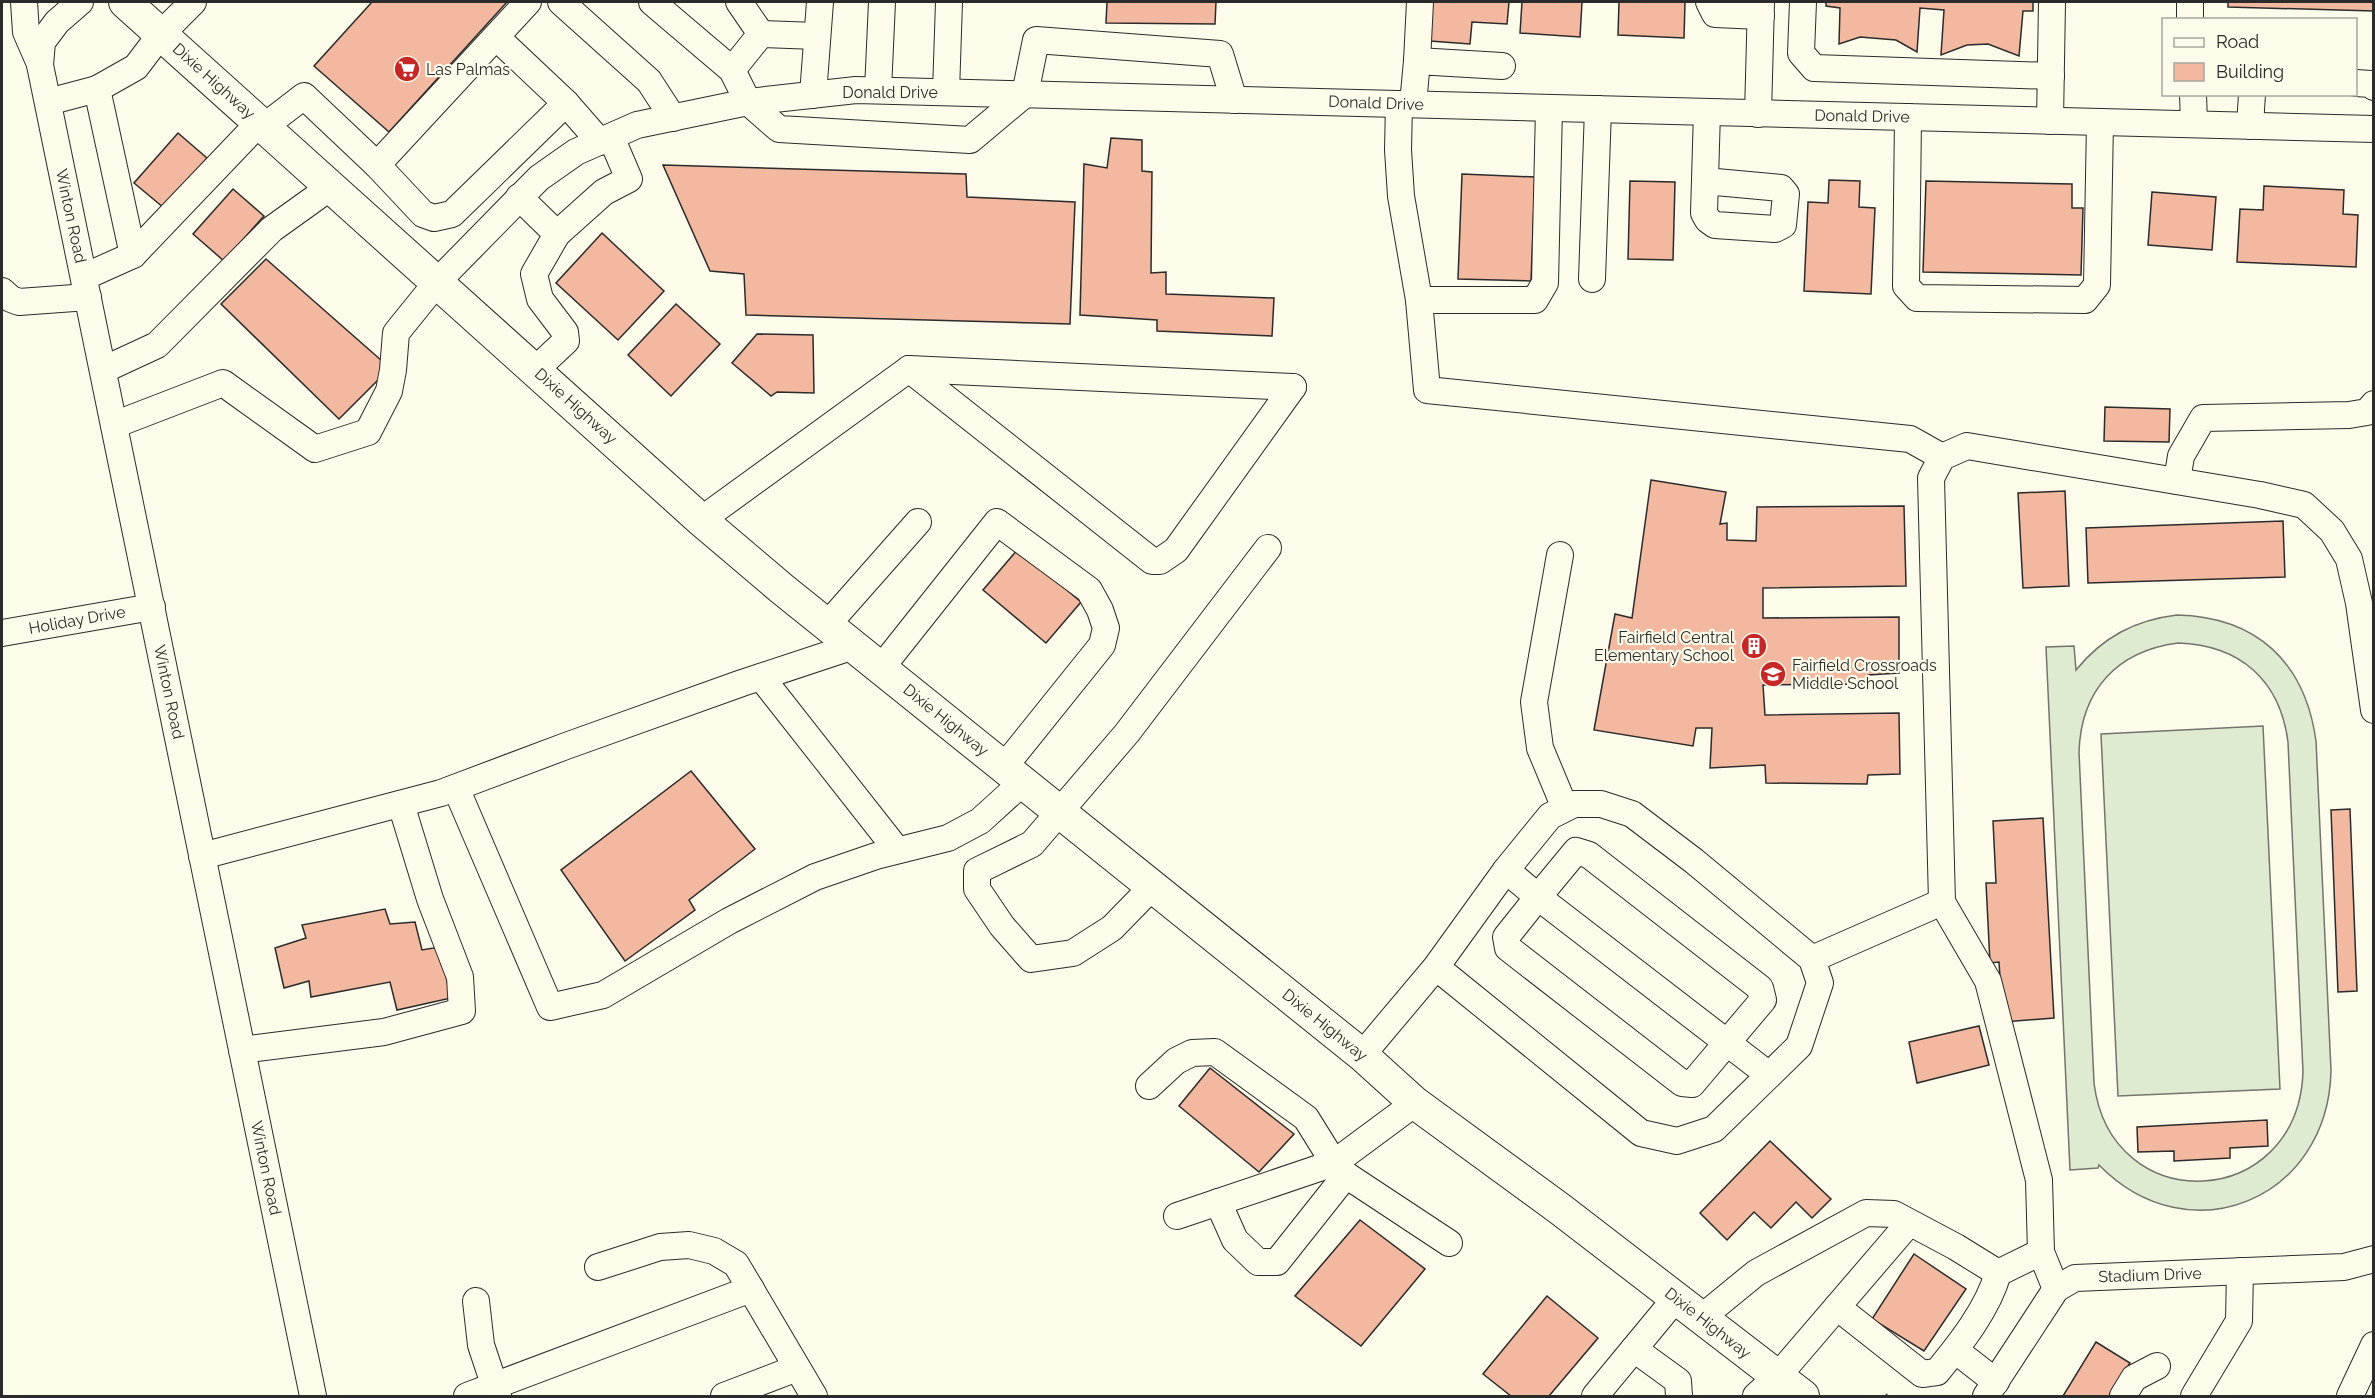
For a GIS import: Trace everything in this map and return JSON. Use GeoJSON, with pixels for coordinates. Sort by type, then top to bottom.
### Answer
{"type":"FeatureCollection","features":[{"type":"Feature","properties":{"kind":"main road","name":"Dixie Highway"},"geometry":{"type":"LineString","coordinates":[[125,2],[701,520],[827,625],[1362,1055],[1415,1103],[1560,1209],[1701,1318],[1767,1387],[1803,1396]]}},
{"type":"Feature","properties":{"kind":"street"},"geometry":{"type":"LineString","coordinates":[[24,2],[27,32],[40,65]]}},
{"type":"Feature","properties":{"kind":"street","name":"Winton Road"},"geometry":{"type":"LineString","coordinates":[[80,2],[57,22],[42,42],[40,65],[313,1396]]}},
{"type":"Feature","properties":{"kind":"street"},"geometry":{"type":"LineString","coordinates":[[48,102],[97,89],[136,67],[161,34],[193,2]]}},
{"type":"Feature","properties":{"kind":"street"},"geometry":{"type":"LineString","coordinates":[[377,165],[528,2]]}},
{"type":"Feature","properties":{"kind":"street"},"geometry":{"type":"LineString","coordinates":[[561,2],[649,81],[673,118]]}},
{"type":"Feature","properties":{"kind":"street"},"geometry":{"type":"LineString","coordinates":[[652,2],[732,70],[748,102],[779,129],[970,141],[1025,94],[1036,40],[1220,54],[1234,100]]}},
{"type":"Feature","properties":{"kind":"street"},"geometry":{"type":"LineString","coordinates":[[739,2],[761,34]]}},
{"type":"Feature","properties":{"kind":"street"},"geometry":{"type":"LineString","coordinates":[[813,95],[820,2]]}},
{"type":"Feature","properties":{"kind":"street"},"geometry":{"type":"LineString","coordinates":[[878,90],[882,2]]}},
{"type":"Feature","properties":{"kind":"street"},"geometry":{"type":"LineString","coordinates":[[946,92],[949,2]]}},
{"type":"Feature","properties":{"kind":"street"},"geometry":{"type":"LineString","coordinates":[[1420,2],[1417,62],[1406,104],[1398,150],[1401,196],[1419,300],[1427,390],[1910,439],[1942,457]]}},
{"type":"Feature","properties":{"kind":"street"},"geometry":{"type":"LineString","coordinates":[[1709,2],[1715,14],[1761,9],[1758,114]]}},
{"type":"Feature","properties":{"kind":"street"},"geometry":{"type":"LineString","coordinates":[[1803,2],[1801,53],[1814,68],[2051,76]]}},
{"type":"Feature","properties":{"kind":"street"},"geometry":{"type":"LineString","coordinates":[[2050,121],[2052,2]]}},
{"type":"Feature","properties":{"kind":"street"},"geometry":{"type":"LineString","coordinates":[[2190,2],[2190,18]]}},
{"type":"Feature","properties":{"kind":"street"},"geometry":{"type":"LineString","coordinates":[[732,70],[761,34]]}},
{"type":"Feature","properties":{"kind":"street"},"geometry":{"type":"LineString","coordinates":[[761,34],[817,36]]}},
{"type":"Feature","properties":{"kind":"street"},"geometry":{"type":"LineString","coordinates":[[496,37],[605,139],[629,179],[604,192],[556,234],[534,274],[540,299],[565,332],[566,341],[535,370]]}},
{"type":"Feature","properties":{"kind":"street"},"geometry":{"type":"LineString","coordinates":[[1417,62],[1502,66]]}},
{"type":"Feature","properties":{"kind":"street"},"geometry":{"type":"LineString","coordinates":[[2357,83],[2372,84],[2373,87]]}},
{"type":"Feature","properties":{"kind":"street"},"geometry":{"type":"LineString","coordinates":[[97,89],[133,255]]}},
{"type":"Feature","properties":{"kind":"street","name":"Donald Drive"},"geometry":{"type":"LineString","coordinates":[[114,425],[223,383],[315,449],[368,432],[389,391],[396,333],[438,282],[539,178],[576,152],[636,125],[748,102],[856,90],[878,90],[2373,129]]}},
{"type":"Feature","properties":{"kind":"street"},"geometry":{"type":"LineString","coordinates":[[2,291],[19,302],[86,287],[133,255],[262,124],[304,96],[377,165],[423,214],[434,218],[452,214],[566,103]]}},
{"type":"Feature","properties":{"kind":"street"},"geometry":{"type":"LineString","coordinates":[[2193,96],[2194,124]]}},
{"type":"Feature","properties":{"kind":"street"},"geometry":{"type":"LineString","coordinates":[[2250,126],[2252,96]]}},
{"type":"Feature","properties":{"kind":"street"},"geometry":{"type":"LineString","coordinates":[[1419,300],[1535,300],[1545,283],[1549,108]]}},
{"type":"Feature","properties":{"kind":"street"},"geometry":{"type":"LineString","coordinates":[[1592,279],[1598,109]]}},
{"type":"Feature","properties":{"kind":"street"},"geometry":{"type":"LineString","coordinates":[[1705,181],[1707,112]]}},
{"type":"Feature","properties":{"kind":"street"},"geometry":{"type":"LineString","coordinates":[[1908,117],[1906,286],[1917,298],[2085,300],[2097,285],[2100,122]]}},
{"type":"Feature","properties":{"kind":"street"},"geometry":{"type":"LineString","coordinates":[[103,370],[157,345],[272,229],[332,186]]}},
{"type":"Feature","properties":{"kind":"street"},"geometry":{"type":"LineString","coordinates":[[519,197],[556,234]]}},
{"type":"Feature","properties":{"kind":"street"},"geometry":{"type":"LineString","coordinates":[[701,520],[909,369],[1293,387],[1176,550],[1160,561],[1152,561],[909,369]]}},
{"type":"Feature","properties":{"kind":"street"},"geometry":{"type":"LineString","coordinates":[[2177,481],[2181,456],[2203,418],[2349,416],[2367,412],[2373,404]]}},
{"type":"Feature","properties":{"kind":"street"},"geometry":{"type":"LineString","coordinates":[[1955,1350],[1991,1389],[2056,1289],[2041,1252],[2039,1180],[1988,981],[1941,902],[1931,478],[1942,457],[1967,446],[2260,495],[2304,505],[2332,531],[2349,559],[2368,626],[2373,710]]}},
{"type":"Feature","properties":{"kind":"street"},"geometry":{"type":"LineString","coordinates":[[827,625],[918,522]]}},
{"type":"Feature","properties":{"kind":"street"},"geometry":{"type":"LineString","coordinates":[[456,788],[550,1007],[603,995],[729,921],[815,877],[897,850],[948,838],[980,821],[1013,774],[1052,707],[1102,645],[1106,628],[1100,610],[1089,590],[997,522],[881,668]]}},
{"type":"Feature","properties":{"kind":"street"},"geometry":{"type":"LineString","coordinates":[[1153,886],[1112,928],[1073,953],[1031,959],[1002,926],[977,889],[977,871],[1032,844],[1127,733],[1268,548]]}},
{"type":"Feature","properties":{"kind":"street"},"geometry":{"type":"LineString","coordinates":[[1560,555],[1534,702],[1540,748],[1565,808]]}},
{"type":"Feature","properties":{"kind":"street","name":"Holiday Drive"},"geometry":{"type":"LineString","coordinates":[[2,633],[152,607]]}},
{"type":"Feature","properties":{"kind":"street"},"geometry":{"type":"LineString","coordinates":[[202,856],[456,788],[566,746],[854,646]]}},
{"type":"Feature","properties":{"kind":"street"},"geometry":{"type":"LineString","coordinates":[[761,677],[897,850]]}},
{"type":"Feature","properties":{"kind":"street"},"geometry":{"type":"LineString","coordinates":[[242,1050],[384,1032],[462,1011],[460,977],[430,899],[401,804]]}},
{"type":"Feature","properties":{"kind":"street"},"geometry":{"type":"LineString","coordinates":[[1362,1055],[1436,967],[1506,870],[1550,816],[1574,804],[1601,804],[1632,814],[1812,959],[1820,983],[1799,1046],[1714,1129],[1677,1141],[1641,1133],[1436,967]]}},
{"type":"Feature","properties":{"kind":"street"},"geometry":{"type":"LineString","coordinates":[[1576,851],[1589,855],[1760,988],[1763,1000],[1692,1084],[1682,1083],[1508,948],[1506,937],[1538,897],[1576,851]]}},
{"type":"Feature","properties":{"kind":"street"},"geometry":{"type":"LineString","coordinates":[[1506,870],[1768,1075]]}},
{"type":"Feature","properties":{"kind":"street"},"geometry":{"type":"LineString","coordinates":[[1812,959],[1941,902]]}},
{"type":"Feature","properties":{"kind":"street"},"geometry":{"type":"LineString","coordinates":[[1149,1086],[1176,1060],[1192,1053],[1215,1052],[1306,1118],[1340,1169],[1449,1243]]}},
{"type":"Feature","properties":{"kind":"street"},"geometry":{"type":"LineString","coordinates":[[1218,1202],[1235,1240],[1258,1262],[1277,1262],[1340,1169],[1415,1103]]}},
{"type":"Feature","properties":{"kind":"street"},"geometry":{"type":"LineString","coordinates":[[1177,1216],[1218,1202],[1340,1169]]}},
{"type":"Feature","properties":{"kind":"street"},"geometry":{"type":"LineString","coordinates":[[1701,1318],[1755,1273],[1866,1213],[1894,1214],[1956,1247],[1998,1273]]}},
{"type":"Feature","properties":{"kind":"street"},"geometry":{"type":"LineString","coordinates":[[1767,1387],[1909,1223]]}},
{"type":"Feature","properties":{"kind":"street"},"geometry":{"type":"LineString","coordinates":[[598,1267],[660,1247],[689,1245],[714,1251],[736,1264],[814,1396]]}},
{"type":"Feature","properties":{"kind":"street"},"geometry":{"type":"LineString","coordinates":[[1837,1307],[1922,1374],[1936,1372],[1955,1350],[1989,1295],[1998,1273],[2041,1252]]}},
{"type":"Feature","properties":{"kind":"street","name":"Stadium Drive"},"geometry":{"type":"LineString","coordinates":[[2056,1289],[2075,1278],[2344,1267],[2373,1259]]}},
{"type":"Feature","properties":{"kind":"street"},"geometry":{"type":"LineString","coordinates":[[2194,1396],[2240,1321],[2240,1271]]}},
{"type":"Feature","properties":{"kind":"street"},"geometry":{"type":"LineString","coordinates":[[466,1396],[496,1391],[751,1289]]}},
{"type":"Feature","properties":{"kind":"street"},"geometry":{"type":"LineString","coordinates":[[1595,1396],[1676,1298]]}},
{"type":"Feature","properties":{"kind":"street"},"geometry":{"type":"LineString","coordinates":[[476,1301],[481,1345],[496,1391]]}},
{"type":"Feature","properties":{"kind":"street"},"geometry":{"type":"LineString","coordinates":[[2350,1396],[2373,1345]]}},
{"type":"Feature","properties":{"kind":"street"},"geometry":{"type":"LineString","coordinates":[[1634,1350],[1678,1381],[1679,1396]]}},
{"type":"Feature","properties":{"kind":"street"},"geometry":{"type":"LineString","coordinates":[[2123,1396],[2134,1378],[2157,1366]]}},
{"type":"Feature","properties":{"kind":"street"},"geometry":{"type":"LineString","coordinates":[[724,1396],[797,1368]]}},
{"type":"Feature","properties":{"kind":"green space"},"geometry":{"type":"Polygon","coordinates":[[[2177,615],[2231,624],[2253,635],[2272,649],[2288,667],[2301,688],[2310,713],[2316,741],[2331,1071],[2324,1116],[2306,1153],[2280,1182],[2248,1201],[2211,1210],[2173,1207],[2135,1193],[2099,1165],[2098,1168],[2070,1170],[2046,647],[2074,646],[2076,670],[2086,658],[2109,639],[2134,626],[2177,615]],[[2178,643],[2156,647],[2120,665],[2106,677],[2095,692],[2087,710],[2081,730],[2079,752],[2094,1083],[2108,1128],[2133,1159],[2166,1176],[2203,1181],[2239,1173],[2271,1152],[2293,1118],[2303,1072],[2288,742],[2284,720],[2266,684],[2253,670],[2238,659],[2200,645],[2178,643]]]}},
{"type":"Feature","properties":{"kind":"green space"},"geometry":{"type":"Polygon","coordinates":[[[2263,726],[2280,1089],[2118,1096],[2101,734],[2263,726]]]}},
{"type":"Feature","properties":{"kind":"building"},"geometry":{"type":"Polygon","coordinates":[[[372,2],[507,2],[389,132],[314,66],[372,2]]]}},
{"type":"Feature","properties":{"kind":"building"},"geometry":{"type":"Polygon","coordinates":[[[1107,2],[1216,2],[1215,24],[1106,23],[1107,2]]]}},
{"type":"Feature","properties":{"kind":"building"},"geometry":{"type":"Polygon","coordinates":[[[1432,2],[1509,2],[1507,24],[1472,22],[1470,44],[1430,41],[1432,2]]]}},
{"type":"Feature","properties":{"kind":"building"},"geometry":{"type":"Polygon","coordinates":[[[1522,2],[1582,2],[1580,37],[1520,33],[1522,2]]]}},
{"type":"Feature","properties":{"kind":"building"},"geometry":{"type":"Polygon","coordinates":[[[1619,2],[1685,2],[1684,38],[1618,35],[1619,2]]]}},
{"type":"Feature","properties":{"kind":"building"},"geometry":{"type":"Polygon","coordinates":[[[1826,2],[2033,2],[2033,11],[2023,11],[2019,56],[1988,44],[1967,45],[1941,55],[1944,10],[1920,8],[1917,52],[1896,40],[1860,37],[1839,44],[1840,8],[1826,6],[1826,2]]]}},
{"type":"Feature","properties":{"kind":"building"},"geometry":{"type":"Polygon","coordinates":[[[2228,2],[2374,2],[2374,11],[2228,7],[2228,2]]]}},
{"type":"Feature","properties":{"kind":"building"},"geometry":{"type":"Polygon","coordinates":[[[178,133],[207,158],[164,208],[134,183],[178,133]]]}},
{"type":"Feature","properties":{"kind":"building"},"geometry":{"type":"Polygon","coordinates":[[[1111,138],[1142,140],[1142,171],[1152,172],[1151,273],[1166,272],[1166,294],[1274,298],[1272,336],[1157,331],[1157,320],[1080,315],[1084,164],[1107,168],[1111,138]]]}},
{"type":"Feature","properties":{"kind":"building"},"geometry":{"type":"Polygon","coordinates":[[[663,165],[966,174],[967,197],[1075,202],[1070,324],[746,315],[744,274],[710,271],[663,165]]]}},
{"type":"Feature","properties":{"kind":"building"},"geometry":{"type":"Polygon","coordinates":[[[1462,174],[1535,177],[1531,281],[1458,279],[1462,174]]]}},
{"type":"Feature","properties":{"kind":"building"},"geometry":{"type":"Polygon","coordinates":[[[1829,180],[1860,181],[1859,207],[1875,208],[1871,294],[1804,291],[1808,202],[1828,203],[1829,180]]]}},
{"type":"Feature","properties":{"kind":"building"},"geometry":{"type":"Polygon","coordinates":[[[1630,181],[1675,182],[1673,260],[1628,259],[1630,181]]]}},
{"type":"Feature","properties":{"kind":"building"},"geometry":{"type":"Polygon","coordinates":[[[1926,181],[2072,184],[2072,208],[2083,208],[2081,275],[1923,272],[1926,181]]]}},
{"type":"Feature","properties":{"kind":"building"},"geometry":{"type":"Polygon","coordinates":[[[2264,186],[2344,190],[2343,214],[2358,215],[2356,267],[2237,262],[2240,209],[2263,210],[2264,186]]]}},
{"type":"Feature","properties":{"kind":"building"},"geometry":{"type":"Polygon","coordinates":[[[233,189],[264,216],[224,261],[193,234],[233,189]]]}},
{"type":"Feature","properties":{"kind":"building"},"geometry":{"type":"Polygon","coordinates":[[[2152,192],[2216,197],[2212,250],[2148,245],[2152,192]]]}},
{"type":"Feature","properties":{"kind":"building"},"geometry":{"type":"Polygon","coordinates":[[[602,233],[664,291],[618,340],[556,283],[602,233]]]}},
{"type":"Feature","properties":{"kind":"building"},"geometry":{"type":"Polygon","coordinates":[[[266,259],[390,368],[339,419],[221,304],[266,259]]]}},
{"type":"Feature","properties":{"kind":"building"},"geometry":{"type":"Polygon","coordinates":[[[676,304],[720,344],[671,396],[628,355],[676,304]]]}},
{"type":"Feature","properties":{"kind":"building"},"geometry":{"type":"Polygon","coordinates":[[[757,334],[813,335],[814,393],[777,392],[771,396],[732,363],[757,334]]]}},
{"type":"Feature","properties":{"kind":"building"},"geometry":{"type":"Polygon","coordinates":[[[2105,407],[2170,409],[2169,442],[2104,441],[2105,407]]]}},
{"type":"Feature","properties":{"kind":"building","name":"Fairfield Central Elementary School"},"geometry":{"type":"Polygon","coordinates":[[[1651,480],[1726,492],[1720,524],[1727,523],[1727,540],[1756,541],[1757,507],[1904,506],[1906,586],[1763,588],[1763,618],[1899,617],[1899,673],[1868,675],[1867,684],[1763,685],[1765,715],[1899,713],[1900,774],[1868,775],[1867,784],[1766,783],[1765,765],[1710,768],[1712,728],[1696,728],[1693,746],[1594,730],[1615,614],[1632,618],[1651,480]]]}},
{"type":"Feature","properties":{"kind":"building"},"geometry":{"type":"Polygon","coordinates":[[[2065,491],[2069,586],[2023,588],[2018,493],[2065,491]]]}},
{"type":"Feature","properties":{"kind":"building"},"geometry":{"type":"Polygon","coordinates":[[[2283,521],[2285,577],[2088,583],[2086,528],[2283,521]]]}},
{"type":"Feature","properties":{"kind":"building"},"geometry":{"type":"Polygon","coordinates":[[[1018,549],[1081,602],[1046,643],[983,590],[1018,549]]]}},
{"type":"Feature","properties":{"kind":"building"},"geometry":{"type":"Polygon","coordinates":[[[691,771],[755,849],[689,900],[695,910],[625,961],[561,870],[691,771]]]}},
{"type":"Feature","properties":{"kind":"building"},"geometry":{"type":"Polygon","coordinates":[[[2350,809],[2357,991],[2338,992],[2331,810],[2350,809]]]}},
{"type":"Feature","properties":{"kind":"building"},"geometry":{"type":"Polygon","coordinates":[[[2043,818],[2054,1018],[2003,1022],[1999,962],[1990,963],[1986,883],[1996,883],[1993,821],[2043,818]]]}},
{"type":"Feature","properties":{"kind":"building"},"geometry":{"type":"Polygon","coordinates":[[[385,909],[390,924],[415,922],[422,950],[439,947],[451,998],[397,1010],[390,982],[311,997],[309,981],[284,988],[275,948],[306,938],[302,925],[385,909]]]}},
{"type":"Feature","properties":{"kind":"building"},"geometry":{"type":"Polygon","coordinates":[[[1979,1026],[1989,1065],[1917,1083],[1909,1042],[1979,1026]]]}},
{"type":"Feature","properties":{"kind":"building"},"geometry":{"type":"Polygon","coordinates":[[[1210,1068],[1294,1134],[1259,1172],[1179,1106],[1210,1068]]]}},
{"type":"Feature","properties":{"kind":"building"},"geometry":{"type":"Polygon","coordinates":[[[2267,1120],[2268,1146],[2230,1148],[2230,1158],[2174,1161],[2174,1151],[2138,1152],[2137,1127],[2267,1120]]]}},
{"type":"Feature","properties":{"kind":"building"},"geometry":{"type":"Polygon","coordinates":[[[1770,1141],[1831,1199],[1812,1218],[1796,1202],[1771,1228],[1754,1212],[1727,1240],[1700,1213],[1770,1141]]]}},
{"type":"Feature","properties":{"kind":"building"},"geometry":{"type":"Polygon","coordinates":[[[1360,1220],[1425,1269],[1361,1346],[1295,1296],[1360,1220]]]}},
{"type":"Feature","properties":{"kind":"building"},"geometry":{"type":"Polygon","coordinates":[[[1914,1254],[1966,1289],[1924,1351],[1872,1319],[1914,1254]]]}},
{"type":"Feature","properties":{"kind":"building"},"geometry":{"type":"Polygon","coordinates":[[[1547,1296],[1598,1338],[1549,1396],[1511,1396],[1483,1374],[1547,1296]]]}},
{"type":"Feature","properties":{"kind":"building"},"geometry":{"type":"Polygon","coordinates":[[[2096,1342],[2130,1363],[2109,1396],[2063,1396],[2096,1342]]]}},
{"type":"Feature","properties":{"kind":"place","name":"Las Palmas"},"geometry":{"type":"Point","coordinates":[407,69]}},
{"type":"Feature","properties":{"kind":"place","name":"Fairfield Central Elementary School"},"geometry":{"type":"Point","coordinates":[1754,646]}},
{"type":"Feature","properties":{"kind":"place","name":"Fairfield Crossroads Middle School"},"geometry":{"type":"Point","coordinates":[1773,674]}}]}
